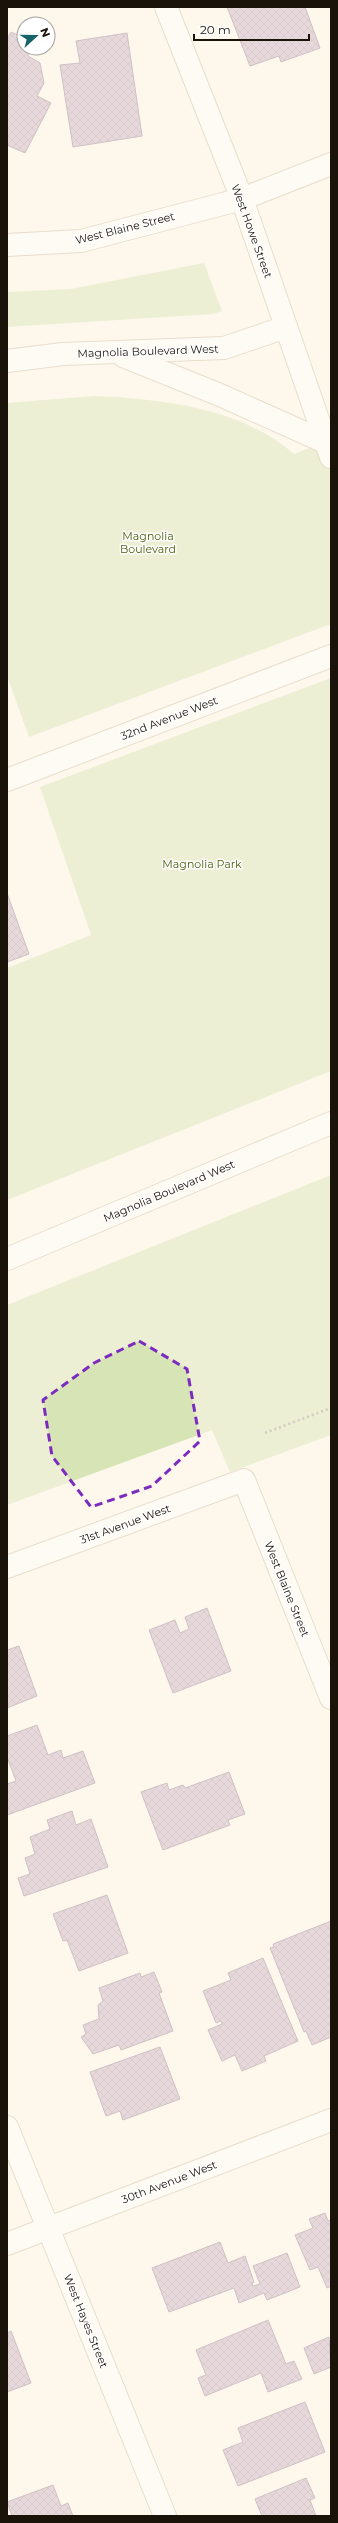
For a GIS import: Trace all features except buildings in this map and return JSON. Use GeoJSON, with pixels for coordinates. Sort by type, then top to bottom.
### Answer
{"type":"FeatureCollection","features":[{"type":"Feature","properties":{"kind":"street","name":"West Howe Street"},"geometry":{"type":"LineString","coordinates":[[166,7],[242,199],[328,449]]}},
{"type":"Feature","properties":{"kind":"street","name":"West Blaine Street"},"geometry":{"type":"LineString","coordinates":[[7,245],[81,241],[242,199],[331,164]]}},
{"type":"Feature","properties":{"kind":"street","name":"Magnolia Boulevard West"},"geometry":{"type":"LineString","coordinates":[[7,361],[112,352],[224,348],[286,327]]}},
{"type":"Feature","properties":{"kind":"street"},"geometry":{"type":"LineString","coordinates":[[112,352],[220,395],[328,449]]}},
{"type":"Feature","properties":{"kind":"street","name":"32nd Avenue West"},"geometry":{"type":"LineString","coordinates":[[7,780],[331,656]]}},
{"type":"Feature","properties":{"kind":"street","name":"Magnolia Boulevard West"},"geometry":{"type":"LineString","coordinates":[[7,1259],[331,1123]]}},
{"type":"Feature","properties":{"kind":"street","name":"West Blaine Street"},"geometry":{"type":"LineString","coordinates":[[244,1480],[331,1698]]}},
{"type":"Feature","properties":{"kind":"street","name":"31st Avenue West"},"geometry":{"type":"LineString","coordinates":[[7,1567],[244,1480]]}},
{"type":"Feature","properties":{"kind":"street","name":"30th Avenue West"},"geometry":{"type":"LineString","coordinates":[[7,2244],[331,2120]]}},
{"type":"Feature","properties":{"kind":"street","name":"West Hayes Street"},"geometry":{"type":"LineString","coordinates":[[7,2126],[165,2516]]}},
{"type":"Feature","properties":{"kind":"path"},"geometry":{"type":"LineString","coordinates":[[265,1433],[331,1408]]}},
{"type":"Feature","properties":{"kind":"highlighted area"},"geometry":{"type":"Polygon","coordinates":[[[139,1341],[187,1369],[200,1441],[152,1486],[91,1507],[52,1456],[43,1400],[94,1363],[139,1341]]]}},
{"type":"Feature","properties":{"kind":"green space"},"geometry":{"type":"Polygon","coordinates":[[[204,263],[222,311],[213,314],[7,327],[7,292],[71,289],[204,263]]]}},
{"type":"Feature","properties":{"kind":"green space","name":"Magnolia Boulevard"},"geometry":{"type":"Polygon","coordinates":[[[95,396],[121,397],[174,404],[226,416],[273,438],[294,454],[331,440],[331,624],[29,737],[7,676],[7,403],[95,396]]]}},
{"type":"Feature","properties":{"kind":"green space","name":"Magnolia Park"},"geometry":{"type":"Polygon","coordinates":[[[331,678],[331,1071],[7,1200],[7,968],[91,935],[40,787],[331,678]]]}},
{"type":"Feature","properties":{"kind":"green space"},"geometry":{"type":"Polygon","coordinates":[[[331,1175],[331,1435],[230,1472],[212,1430],[7,1505],[7,1305],[331,1175]]]}}]}
